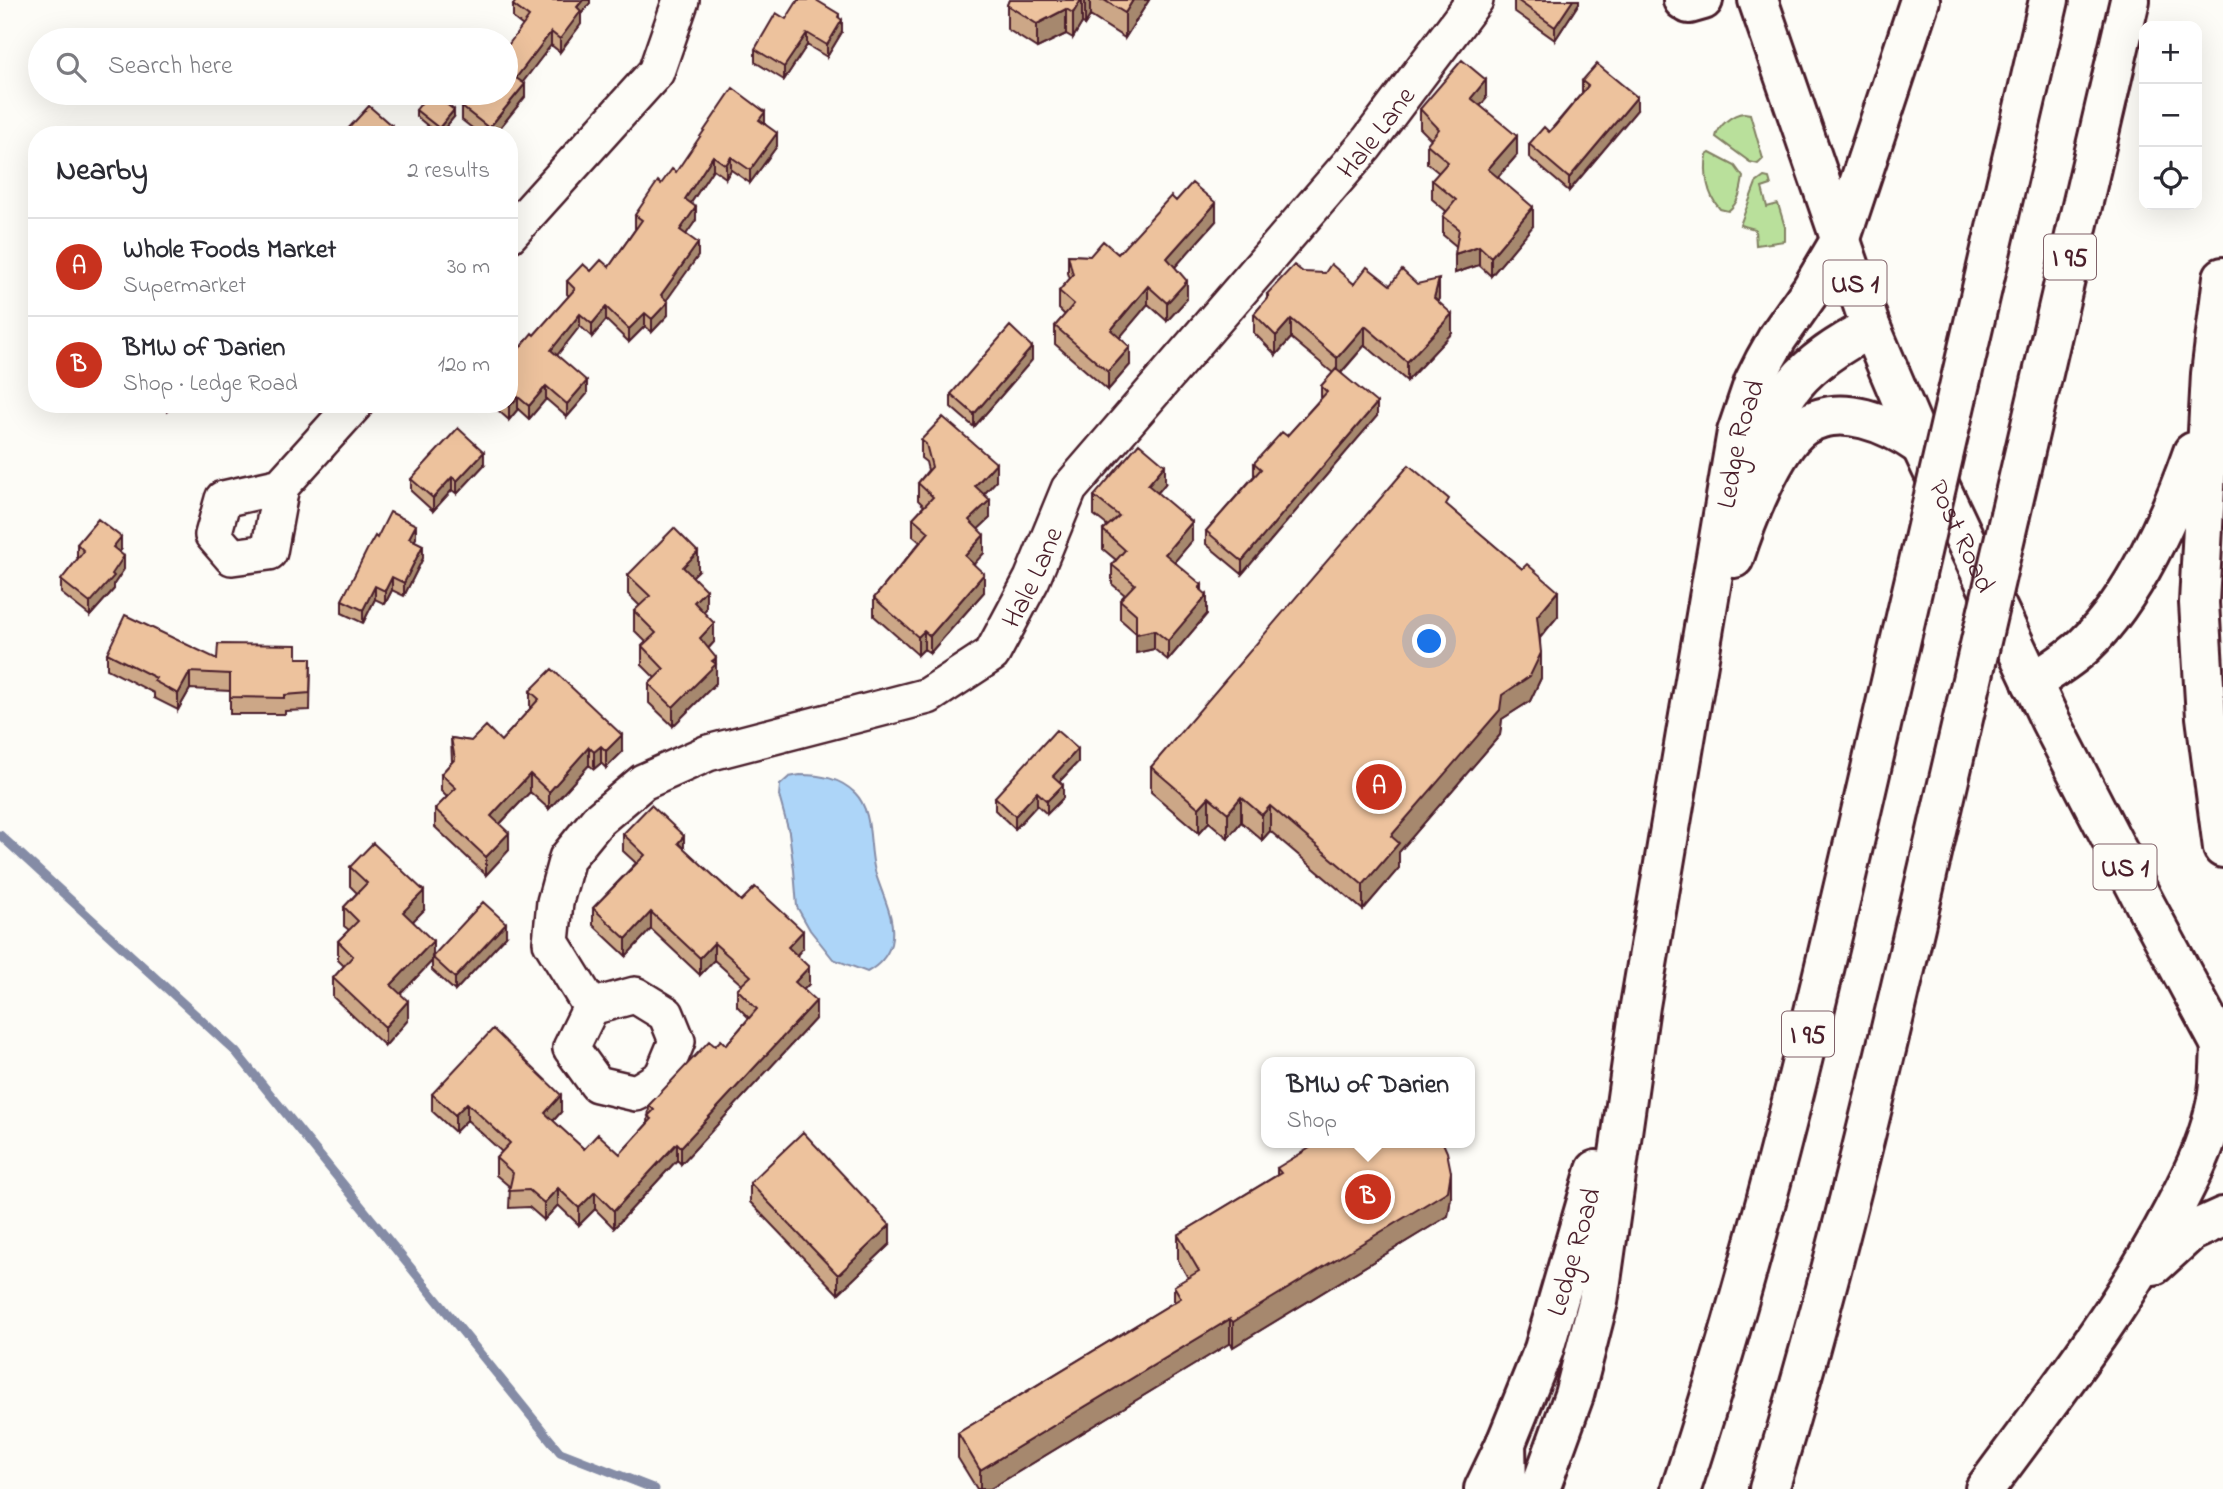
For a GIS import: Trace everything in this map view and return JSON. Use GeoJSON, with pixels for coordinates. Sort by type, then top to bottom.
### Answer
{"type":"FeatureCollection","features":[{"type":"Feature","properties":{"kind":"main road"},"geometry":{"type":"LineString","coordinates":[[1683,0],[1689,4],[1703,0]]}},
{"type":"Feature","properties":{"kind":"main road","name":"Post Road"},"geometry":{"type":"LineString","coordinates":[[1758,0],[1871,328],[1921,446],[2032,682],[2145,904],[2222,1047]]}},
{"type":"Feature","properties":{"kind":"main road","name":"Ledge Road"},"geometry":{"type":"LineString","coordinates":[[1540,1489],[1574,1395],[1598,1302],[1640,1006],[1730,463],[1754,382],[1778,337],[1811,290],[1840,241],[1920,0]]}},
{"type":"Feature","properties":{"kind":"main road","name":"I 95"},"geometry":{"type":"LineString","coordinates":[[1681,1489],[1714,1389],[1773,1183],[2049,0]]}},
{"type":"Feature","properties":{"kind":"main road","name":"I 95"},"geometry":{"type":"LineString","coordinates":[[1769,1489],[1823,1308],[1850,1201],[2130,0]]}},
{"type":"Feature","properties":{"kind":"main road"},"geometry":{"type":"LineString","coordinates":[[2223,278],[2211,374],[2199,603],[2207,730],[2223,848]]}},
{"type":"Feature","properties":{"kind":"main road","name":"Ledge Road"},"geometry":{"type":"LineString","coordinates":[[1697,670],[1750,509],[1754,477],[1777,408],[1790,388],[1819,358],[1871,328]]}},
{"type":"Feature","properties":{"kind":"main road"},"geometry":{"type":"LineString","coordinates":[[2032,682],[2059,665],[2105,624],[2145,560],[2180,489],[2197,439],[2211,374]]}},
{"type":"Feature","properties":{"kind":"main road","name":"Ledge Road"},"geometry":{"type":"LineString","coordinates":[[1750,509],[1790,439],[1817,419],[1860,417],[1892,428],[1921,446]]}},
{"type":"Feature","properties":{"kind":"main road","name":"Ledge Road"},"geometry":{"type":"LineString","coordinates":[[1484,1489],[1506,1443],[1544,1349],[1586,1207],[1640,1006]]}},
{"type":"Feature","properties":{"kind":"main road"},"geometry":{"type":"LineString","coordinates":[[1985,1489],[2118,1306],[2172,1214],[2206,1140],[2215,1113],[2222,1047]]}},
{"type":"Feature","properties":{"kind":"main road"},"geometry":{"type":"LineString","coordinates":[[2118,1306],[2171,1248],[2190,1232],[2223,1217]]}},
{"type":"Feature","properties":{"kind":"main road"},"geometry":{"type":"LineString","coordinates":[[1506,1443],[1507,1489]]}},
{"type":"Feature","properties":{"kind":"street"},"geometry":{"type":"LineString","coordinates":[[518,225],[656,72],[681,0]]}},
{"type":"Feature","properties":{"kind":"street","name":"Hale Lane"},"geometry":{"type":"LineString","coordinates":[[591,1007],[551,942],[555,902],[567,858],[598,820],[643,782],[708,753],[928,696],[992,654],[1032,579],[1069,489],[1365,146],[1475,0]]}},
{"type":"Feature","properties":{"kind":"street"},"geometry":{"type":"LineString","coordinates":[[281,486],[347,413]]}},
{"type":"Feature","properties":{"kind":"green space"},"geometry":{"type":"Polygon","coordinates":[[[1744,113],[1750,114],[1763,159],[1758,164],[1750,162],[1716,137],[1726,121],[1744,113]]]}},
{"type":"Feature","properties":{"kind":"green space"},"geometry":{"type":"Polygon","coordinates":[[[1710,153],[1735,166],[1743,177],[1737,200],[1728,211],[1720,209],[1709,191],[1706,169],[1707,155],[1710,153]]]}},
{"type":"Feature","properties":{"kind":"green space"},"geometry":{"type":"Polygon","coordinates":[[[1764,177],[1769,178],[1771,185],[1762,188],[1767,207],[1778,204],[1785,227],[1785,241],[1756,245],[1755,229],[1740,225],[1756,183],[1764,177]]]}},
{"type":"Feature","properties":{"kind":"water"},"geometry":{"type":"Polygon","coordinates":[[[789,777],[823,777],[843,784],[855,793],[865,810],[873,862],[892,925],[891,944],[885,957],[867,972],[833,959],[810,930],[797,907],[789,832],[779,796],[780,785],[789,777]]]}},
{"type":"Feature","properties":{"kind":"building"},"geometry":{"type":"Polygon","coordinates":[[[517,0],[583,0],[577,7],[581,11],[560,39],[551,32],[518,75],[518,32],[529,17],[513,5],[517,0]]]}},
{"type":"Feature","properties":{"kind":"building"},"geometry":{"type":"Polygon","coordinates":[[[798,0],[816,0],[839,14],[838,17],[842,20],[827,45],[807,33],[784,67],[755,49],[776,13],[786,19],[798,0]]]}},
{"type":"Feature","properties":{"kind":"building"},"geometry":{"type":"Polygon","coordinates":[[[1009,0],[1081,0],[1073,13],[1066,9],[1037,24],[1007,5],[1009,0]]]}},
{"type":"Feature","properties":{"kind":"building"},"geometry":{"type":"Polygon","coordinates":[[[1104,0],[1133,0],[1125,13],[1104,0]]]}},
{"type":"Feature","properties":{"kind":"building"},"geometry":{"type":"Polygon","coordinates":[[[1517,0],[1573,0],[1555,27],[1517,0]]]}},
{"type":"Feature","properties":{"kind":"building"},"geometry":{"type":"Polygon","coordinates":[[[1462,60],[1486,80],[1471,98],[1517,136],[1488,169],[1533,207],[1491,257],[1479,246],[1455,254],[1459,229],[1443,216],[1456,200],[1432,180],[1448,162],[1427,144],[1439,129],[1420,109],[1462,60]]]}},
{"type":"Feature","properties":{"kind":"building"},"geometry":{"type":"Polygon","coordinates":[[[1597,64],[1637,97],[1569,178],[1529,144],[1544,127],[1549,132],[1555,126],[1588,86],[1582,81],[1597,64]]]}},
{"type":"Feature","properties":{"kind":"building"},"geometry":{"type":"Polygon","coordinates":[[[518,79],[525,84],[518,93],[518,79]]]}},
{"type":"Feature","properties":{"kind":"building"},"geometry":{"type":"Polygon","coordinates":[[[733,88],[765,112],[759,120],[777,133],[750,170],[731,157],[726,165],[713,156],[685,199],[696,207],[680,230],[698,243],[661,295],[668,302],[652,319],[645,313],[629,329],[606,307],[592,324],[580,314],[551,350],[587,381],[567,404],[546,386],[529,406],[518,397],[518,350],[575,289],[567,281],[583,264],[591,271],[601,260],[609,267],[642,220],[635,215],[658,181],[661,184],[672,169],[676,172],[733,88]]]}},
{"type":"Feature","properties":{"kind":"building"},"geometry":{"type":"Polygon","coordinates":[[[420,105],[448,105],[454,110],[441,126],[436,126],[416,110],[420,105]]]}},
{"type":"Feature","properties":{"kind":"building"},"geometry":{"type":"Polygon","coordinates":[[[508,105],[491,126],[486,126],[462,107],[508,105]]]}},
{"type":"Feature","properties":{"kind":"building"},"geometry":{"type":"Polygon","coordinates":[[[369,106],[392,126],[351,126],[369,106]]]}},
{"type":"Feature","properties":{"kind":"building"},"geometry":{"type":"Polygon","coordinates":[[[1192,183],[1216,203],[1167,258],[1187,281],[1167,303],[1148,286],[1111,330],[1130,347],[1108,372],[1055,326],[1074,304],[1059,291],[1073,275],[1068,255],[1090,256],[1103,241],[1118,254],[1171,196],[1176,201],[1192,183]]]}},
{"type":"Feature","properties":{"kind":"building"},"geometry":{"type":"Polygon","coordinates":[[[1331,264],[1354,284],[1367,267],[1390,285],[1402,270],[1417,284],[1439,279],[1434,298],[1452,314],[1407,362],[1365,326],[1337,358],[1291,319],[1276,336],[1254,314],[1269,296],[1267,294],[1294,265],[1303,272],[1325,273],[1331,264]]]}},
{"type":"Feature","properties":{"kind":"building"},"geometry":{"type":"Polygon","coordinates":[[[1010,326],[1032,347],[974,414],[951,394],[1010,326]]]}},
{"type":"Feature","properties":{"kind":"building"},"geometry":{"type":"Polygon","coordinates":[[[1336,369],[1377,403],[1242,561],[1206,531],[1261,469],[1254,463],[1282,432],[1287,436],[1327,392],[1321,386],[1336,369]]]}},
{"type":"Feature","properties":{"kind":"building"},"geometry":{"type":"Polygon","coordinates":[[[943,417],[996,463],[975,486],[990,500],[969,520],[984,535],[965,556],[984,574],[930,636],[924,631],[918,637],[874,598],[929,532],[913,518],[933,497],[918,483],[932,467],[926,444],[921,440],[943,417]]]}},
{"type":"Feature","properties":{"kind":"building"},"geometry":{"type":"Polygon","coordinates":[[[458,428],[484,452],[457,481],[452,477],[433,498],[411,479],[458,428]]]}},
{"type":"Feature","properties":{"kind":"building"},"geometry":{"type":"Polygon","coordinates":[[[1139,443],[1165,465],[1148,485],[1192,522],[1165,554],[1202,585],[1199,588],[1207,595],[1168,641],[1154,630],[1136,634],[1136,614],[1120,600],[1135,584],[1112,565],[1125,550],[1103,530],[1119,516],[1094,496],[1139,443]]]}},
{"type":"Feature","properties":{"kind":"building"},"geometry":{"type":"Polygon","coordinates":[[[1409,465],[1449,499],[1446,504],[1522,569],[1527,564],[1558,591],[1537,616],[1541,653],[1530,676],[1502,695],[1500,710],[1391,836],[1399,843],[1363,885],[1270,806],[1262,815],[1241,797],[1228,813],[1209,797],[1199,808],[1151,767],[1409,465]]]}},
{"type":"Feature","properties":{"kind":"building"},"geometry":{"type":"Polygon","coordinates":[[[390,512],[416,525],[409,538],[423,545],[404,583],[392,577],[385,591],[375,586],[363,610],[342,600],[390,512]]]}},
{"type":"Feature","properties":{"kind":"building"},"geometry":{"type":"Polygon","coordinates":[[[98,519],[121,537],[113,547],[124,556],[112,574],[114,576],[90,603],[61,580],[84,551],[77,544],[98,519]]]}},
{"type":"Feature","properties":{"kind":"building"},"geometry":{"type":"Polygon","coordinates":[[[674,528],[698,552],[683,567],[706,590],[694,602],[714,623],[700,638],[716,658],[712,661],[716,664],[673,707],[649,684],[664,669],[642,646],[656,633],[634,611],[650,596],[628,575],[674,528]]]}},
{"type":"Feature","properties":{"kind":"building"},"geometry":{"type":"Polygon","coordinates":[[[125,615],[217,659],[218,644],[297,645],[297,658],[311,658],[310,693],[285,695],[285,698],[230,697],[230,674],[190,672],[178,694],[154,681],[156,678],[107,653],[125,615]]]}},
{"type":"Feature","properties":{"kind":"building"},"geometry":{"type":"Polygon","coordinates":[[[552,669],[622,735],[606,751],[601,746],[594,752],[589,747],[549,792],[530,774],[491,816],[509,833],[486,857],[435,809],[456,788],[441,774],[455,759],[451,738],[471,741],[486,726],[501,741],[539,699],[530,691],[552,669]]]}},
{"type":"Feature","properties":{"kind":"building"},"geometry":{"type":"Polygon","coordinates":[[[1056,730],[1078,749],[1053,776],[1063,785],[1047,801],[1037,792],[1015,816],[995,797],[1056,730]]]}},
{"type":"Feature","properties":{"kind":"building"},"geometry":{"type":"Polygon","coordinates":[[[651,805],[684,836],[678,843],[741,901],[755,887],[803,931],[788,947],[809,967],[795,982],[816,1001],[681,1147],[677,1143],[614,1211],[595,1192],[579,1208],[558,1188],[544,1203],[529,1190],[509,1191],[513,1173],[496,1158],[510,1143],[467,1103],[455,1115],[432,1094],[493,1029],[561,1095],[545,1113],[584,1149],[598,1134],[620,1154],[652,1119],[648,1116],[654,1110],[649,1105],[709,1041],[715,1046],[721,1040],[726,1045],[757,1009],[737,989],[751,976],[714,943],[700,958],[651,912],[626,939],[593,908],[645,855],[623,834],[651,805]]]}},
{"type":"Feature","properties":{"kind":"building"},"geometry":{"type":"Polygon","coordinates":[[[373,843],[424,891],[403,912],[433,941],[391,985],[408,1001],[385,1027],[333,978],[353,956],[338,941],[358,921],[344,907],[367,883],[350,867],[373,843]]]}},
{"type":"Feature","properties":{"kind":"building"},"geometry":{"type":"Polygon","coordinates":[[[483,902],[506,923],[455,978],[432,957],[483,902]]]}},
{"type":"Feature","properties":{"kind":"building"},"geometry":{"type":"Polygon","coordinates":[[[803,1132],[890,1225],[838,1275],[750,1183],[803,1132]]]}},
{"type":"Feature","properties":{"kind":"building"},"geometry":{"type":"Polygon","coordinates":[[[1310,1148],[1445,1148],[1451,1172],[1448,1191],[1233,1322],[1230,1319],[980,1470],[958,1433],[1181,1298],[1174,1286],[1199,1271],[1178,1235],[1281,1173],[1277,1168],[1310,1148]]]}},
{"type":"Feature","properties":{"kind":"waterway"},"geometry":{"type":"LineString","coordinates":[[0,835],[236,1052],[560,1452],[655,1489]]}},
{"type":"Feature","properties":{"kind":"place","name":"Whole Foods Market"},"geometry":{"type":"Point","coordinates":[1379,787]}},
{"type":"Feature","properties":{"kind":"place","name":"BMW of Darien"},"geometry":{"type":"Point","coordinates":[1368,1197]}}]}
